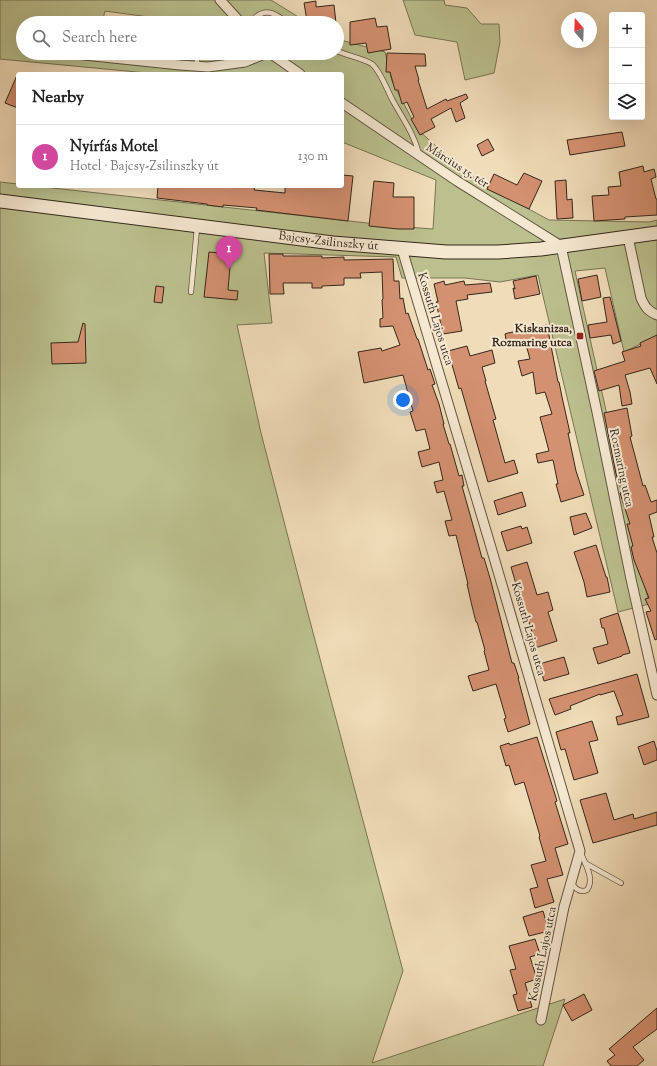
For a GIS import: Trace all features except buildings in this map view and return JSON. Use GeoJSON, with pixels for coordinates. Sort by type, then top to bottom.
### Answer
{"type":"FeatureCollection","features":[{"type":"Feature","properties":{"kind":"main road","name":"Bajcsy-Zsilinszky út"},"geometry":{"type":"LineString","coordinates":[[0,201],[333,244],[474,253],[526,250],[657,233]]}},
{"type":"Feature","properties":{"kind":"street"},"geometry":{"type":"LineString","coordinates":[[220,0],[235,16]]}},
{"type":"Feature","properties":{"kind":"street"},"geometry":{"type":"LineString","coordinates":[[132,60],[198,67],[208,67],[250,60]]}},
{"type":"Feature","properties":{"kind":"street"},"geometry":{"type":"LineString","coordinates":[[280,60],[297,72]]}},
{"type":"Feature","properties":{"kind":"street","name":"Március 15. tér"},"geometry":{"type":"LineString","coordinates":[[344,104],[457,181],[561,246]]}},
{"type":"Feature","properties":{"kind":"street"},"geometry":{"type":"LineString","coordinates":[[628,237],[641,298],[644,306],[657,315]]}},
{"type":"Feature","properties":{"kind":"street","name":"Rozmaring utca"},"geometry":{"type":"LineString","coordinates":[[561,246],[657,695]]}},
{"type":"Feature","properties":{"kind":"street","name":"Kossuth Lajos utca"},"geometry":{"type":"LineString","coordinates":[[402,249],[580,851],[556,943],[542,1020]]}},
{"type":"Feature","properties":{"kind":"lane"},"geometry":{"type":"LineString","coordinates":[[256,16],[262,13],[270,12],[278,16]]}},
{"type":"Feature","properties":{"kind":"lane"},"geometry":{"type":"LineString","coordinates":[[344,53],[369,62],[375,68],[410,130],[420,155]]}},
{"type":"Feature","properties":{"kind":"lane"},"geometry":{"type":"LineString","coordinates":[[198,60],[198,67]]}},
{"type":"Feature","properties":{"kind":"lane"},"geometry":{"type":"LineString","coordinates":[[191,292],[197,226]]}},
{"type":"Feature","properties":{"kind":"lane"},"geometry":{"type":"LineString","coordinates":[[571,882],[577,890],[586,891],[589,888],[591,881],[580,851]]}},
{"type":"Feature","properties":{"kind":"lane"},"geometry":{"type":"LineString","coordinates":[[585,863],[621,883]]}},
{"type":"Feature","properties":{"kind":"green space"},"geometry":{"type":"Polygon","coordinates":[[[0,0],[271,0],[297,16],[142,16],[105,11],[104,16],[16,16],[16,60],[344,60],[344,41],[385,52],[392,81],[417,129],[456,164],[483,184],[549,220],[649,222],[657,220],[657,336],[624,352],[605,268],[575,271],[649,604],[618,612],[538,275],[500,282],[465,278],[402,278],[396,257],[264,253],[272,323],[237,325],[261,433],[403,971],[372,1063],[565,999],[543,1066],[0,1066],[0,182],[16,184],[16,188],[53,188],[394,226],[433,229],[436,180],[344,143],[344,72],[137,72],[0,59],[0,0]]]}},
{"type":"Feature","properties":{"kind":"green space"},"geometry":{"type":"Polygon","coordinates":[[[403,0],[444,0],[445,5],[467,8],[481,24],[499,24],[500,42],[494,73],[465,80],[457,42],[415,35],[403,0]]]}},
{"type":"Feature","properties":{"kind":"place","name":"Nyírfás Motel"},"geometry":{"type":"Point","coordinates":[229,269]}},
{"type":"Feature","properties":{"kind":"place","name":"Kiskanizsa, Rozmaring utca"},"geometry":{"type":"Point","coordinates":[580,336]}}]}
